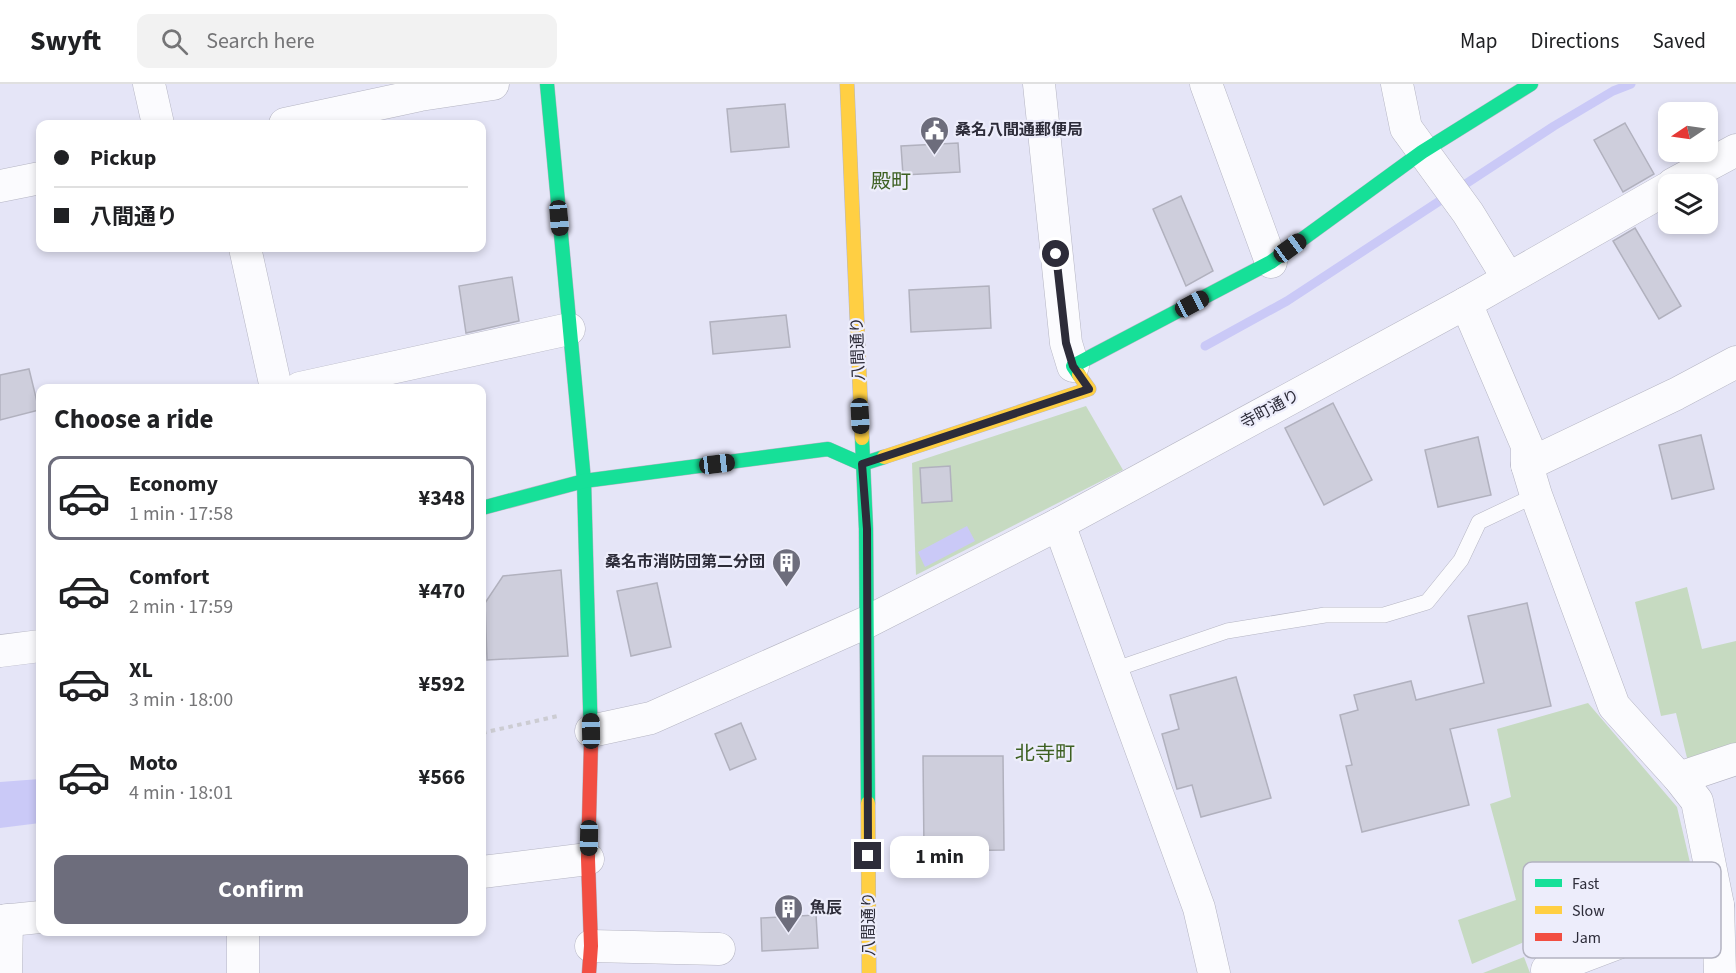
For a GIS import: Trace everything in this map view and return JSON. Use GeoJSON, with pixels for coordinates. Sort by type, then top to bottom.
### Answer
{"type":"FeatureCollection","features":[{"type":"Feature","properties":{"kind":"street"},"geometry":{"type":"LineString","coordinates":[[149,84],[157,120]]}},
{"type":"Feature","properties":{"kind":"street"},"geometry":{"type":"LineString","coordinates":[[304,120],[420,95],[493,84]]}},
{"type":"Feature","properties":{"kind":"street"},"geometry":{"type":"LineString","coordinates":[[547,84],[584,481],[591,731],[588,859],[590,960],[719,949]]}},
{"type":"Feature","properties":{"kind":"street","name":"八間通り"},"geometry":{"type":"LineString","coordinates":[[847,84],[862,464],[867,529],[869,973]]}},
{"type":"Feature","properties":{"kind":"street"},"geometry":{"type":"LineString","coordinates":[[486,507],[584,481],[828,449],[862,464],[1089,389],[1073,366],[1066,343],[1039,84]]}},
{"type":"Feature","properties":{"kind":"street"},"geometry":{"type":"LineString","coordinates":[[1206,84],[1271,262]]}},
{"type":"Feature","properties":{"kind":"street"},"geometry":{"type":"LineString","coordinates":[[1397,84],[1406,128],[1468,213],[1508,278]]}},
{"type":"Feature","properties":{"kind":"street"},"geometry":{"type":"LineString","coordinates":[[1073,366],[1271,262],[1531,84]]}},
{"type":"Feature","properties":{"kind":"street"},"geometry":{"type":"LineString","coordinates":[[1692,174],[1736,150]]}},
{"type":"Feature","properties":{"kind":"street"},"geometry":{"type":"LineString","coordinates":[[0,186],[36,179]]}},
{"type":"Feature","properties":{"kind":"street","name":"寺町通り"},"geometry":{"type":"LineString","coordinates":[[591,731],[651,718],[867,622],[1059,524],[1466,303],[1658,194]]}},
{"type":"Feature","properties":{"kind":"street"},"geometry":{"type":"LineString","coordinates":[[246,252],[275,384]]}},
{"type":"Feature","properties":{"kind":"street"},"geometry":{"type":"LineString","coordinates":[[1466,303],[1527,446],[1527,465],[1536,495],[1614,706],[1679,778],[1696,801],[1709,862]]}},
{"type":"Feature","properties":{"kind":"street"},"geometry":{"type":"LineString","coordinates":[[318,384],[569,329]]}},
{"type":"Feature","properties":{"kind":"street"},"geometry":{"type":"LineString","coordinates":[[1527,465],[1676,394],[1736,362]]}},
{"type":"Feature","properties":{"kind":"street"},"geometry":{"type":"LineString","coordinates":[[1059,524],[1199,908],[1214,973]]}},
{"type":"Feature","properties":{"kind":"street"},"geometry":{"type":"LineString","coordinates":[[0,651],[36,646]]}},
{"type":"Feature","properties":{"kind":"street"},"geometry":{"type":"LineString","coordinates":[[1679,778],[1736,759]]}},
{"type":"Feature","properties":{"kind":"street"},"geometry":{"type":"LineString","coordinates":[[486,872],[588,859]]}},
{"type":"Feature","properties":{"kind":"street"},"geometry":{"type":"LineString","coordinates":[[6,973],[3,921],[36,918]]}},
{"type":"Feature","properties":{"kind":"street"},"geometry":{"type":"LineString","coordinates":[[243,936],[243,973]]}},
{"type":"Feature","properties":{"kind":"street"},"geometry":{"type":"LineString","coordinates":[[1547,970],[1579,958]]}},
{"type":"Feature","properties":{"kind":"street"},"geometry":{"type":"LineString","coordinates":[[1720,958],[1720,973]]}},
{"type":"Feature","properties":{"kind":"lane"},"geometry":{"type":"LineString","coordinates":[[1113,670],[1227,631],[1325,615],[1384,615],[1427,602],[1461,560],[1479,522],[1536,495]]}},
{"type":"Feature","properties":{"kind":"green space"},"geometry":{"type":"Polygon","coordinates":[[[1086,406],[1123,470],[916,575],[912,463],[1086,406]]]}},
{"type":"Feature","properties":{"kind":"green space"},"geometry":{"type":"Polygon","coordinates":[[[1687,587],[1702,649],[1736,641],[1736,743],[1688,762],[1676,713],[1661,716],[1635,602],[1687,587]]]}},
{"type":"Feature","properties":{"kind":"green space"},"geometry":{"type":"Polygon","coordinates":[[[1588,703],[1677,807],[1690,862],[1523,862],[1523,942],[1472,964],[1458,920],[1516,900],[1490,804],[1511,797],[1497,729],[1588,703]]]}},
{"type":"Feature","properties":{"kind":"green space"},"geometry":{"type":"Polygon","coordinates":[[[1523,957],[1530,973],[1483,973],[1523,957]]]}},
{"type":"Feature","properties":{"kind":"water"},"geometry":{"type":"Polygon","coordinates":[[[967,526],[975,541],[925,567],[918,552],[967,526]]]}},
{"type":"Feature","properties":{"kind":"water"},"geometry":{"type":"Polygon","coordinates":[[[36,779],[36,824],[0,828],[0,782],[36,779]]]}},
{"type":"Feature","properties":{"kind":"building"},"geometry":{"type":"Polygon","coordinates":[[[785,104],[789,147],[731,152],[727,109],[785,104]]]}},
{"type":"Feature","properties":{"kind":"building"},"geometry":{"type":"Polygon","coordinates":[[[1625,123],[1654,174],[1623,192],[1594,140],[1625,123]]]}},
{"type":"Feature","properties":{"kind":"building"},"geometry":{"type":"Polygon","coordinates":[[[958,143],[960,172],[903,175],[901,146],[958,143]]]}},
{"type":"Feature","properties":{"kind":"building"},"geometry":{"type":"Polygon","coordinates":[[[1181,196],[1213,271],[1186,286],[1153,209],[1181,196]]]}},
{"type":"Feature","properties":{"kind":"building"},"geometry":{"type":"Polygon","coordinates":[[[1635,228],[1681,306],[1659,319],[1613,241],[1635,228]]]}},
{"type":"Feature","properties":{"kind":"building"},"geometry":{"type":"Polygon","coordinates":[[[512,277],[519,321],[466,333],[459,286],[512,277]]]}},
{"type":"Feature","properties":{"kind":"building"},"geometry":{"type":"Polygon","coordinates":[[[989,286],[991,328],[911,332],[909,290],[989,286]]]}},
{"type":"Feature","properties":{"kind":"building"},"geometry":{"type":"Polygon","coordinates":[[[786,315],[790,347],[713,354],[710,322],[786,315]]]}},
{"type":"Feature","properties":{"kind":"building"},"geometry":{"type":"Polygon","coordinates":[[[29,369],[36,398],[36,411],[0,420],[0,375],[29,369]]]}},
{"type":"Feature","properties":{"kind":"building"},"geometry":{"type":"Polygon","coordinates":[[[1333,403],[1372,480],[1324,505],[1285,428],[1333,403]]]}},
{"type":"Feature","properties":{"kind":"building"},"geometry":{"type":"Polygon","coordinates":[[[1701,435],[1714,489],[1672,499],[1659,445],[1701,435]]]}},
{"type":"Feature","properties":{"kind":"building"},"geometry":{"type":"Polygon","coordinates":[[[1478,437],[1491,495],[1438,507],[1425,450],[1478,437]]]}},
{"type":"Feature","properties":{"kind":"building"},"geometry":{"type":"Polygon","coordinates":[[[950,466],[952,501],[922,503],[920,468],[950,466]]]}},
{"type":"Feature","properties":{"kind":"building"},"geometry":{"type":"Polygon","coordinates":[[[561,570],[568,656],[487,660],[486,602],[503,576],[561,570]]]}},
{"type":"Feature","properties":{"kind":"building"},"geometry":{"type":"Polygon","coordinates":[[[657,583],[671,647],[631,656],[617,591],[657,583]]]}},
{"type":"Feature","properties":{"kind":"building"},"geometry":{"type":"Polygon","coordinates":[[[1527,603],[1551,706],[1450,729],[1469,805],[1362,832],[1346,766],[1352,765],[1340,715],[1358,710],[1354,695],[1411,681],[1416,700],[1484,683],[1468,616],[1527,603]]]}},
{"type":"Feature","properties":{"kind":"building"},"geometry":{"type":"Polygon","coordinates":[[[1236,677],[1271,798],[1201,817],[1192,785],[1177,789],[1162,734],[1179,729],[1170,695],[1236,677]]]}},
{"type":"Feature","properties":{"kind":"building"},"geometry":{"type":"Polygon","coordinates":[[[741,723],[756,759],[730,770],[715,734],[741,723]]]}},
{"type":"Feature","properties":{"kind":"building"},"geometry":{"type":"Polygon","coordinates":[[[923,756],[1003,756],[1004,850],[924,851],[923,756]]]}},
{"type":"Feature","properties":{"kind":"building","name":"魚辰"},"geometry":{"type":"Polygon","coordinates":[[[816,915],[818,948],[762,951],[761,918],[816,915]]]}},
{"type":"Feature","properties":{"kind":"waterway"},"geometry":{"type":"LineString","coordinates":[[1205,346],[1287,301],[1554,126],[1613,91],[1631,84]]}},
{"type":"Feature","properties":{"kind":"traffic: fast"},"geometry":{"type":"LineString","coordinates":[[547,84],[584,481],[591,743]]}},
{"type":"Feature","properties":{"kind":"traffic: fast"},"geometry":{"type":"LineString","coordinates":[[1079,375],[1073,366],[1271,262],[1422,152],[1531,84]]}},
{"type":"Feature","properties":{"kind":"traffic: fast"},"geometry":{"type":"LineString","coordinates":[[862,438],[866,529],[868,803]]}},
{"type":"Feature","properties":{"kind":"traffic: fast"},"geometry":{"type":"LineString","coordinates":[[486,507],[584,481],[828,449],[862,464],[884,457]]}},
{"type":"Feature","properties":{"kind":"traffic: slow"},"geometry":{"type":"LineString","coordinates":[[847,84],[862,438]]}},
{"type":"Feature","properties":{"kind":"traffic: slow"},"geometry":{"type":"LineString","coordinates":[[884,457],[1089,389],[1079,375]]}},
{"type":"Feature","properties":{"kind":"traffic: slow"},"geometry":{"type":"LineString","coordinates":[[868,803],[869,973]]}},
{"type":"Feature","properties":{"kind":"traffic: jam"},"geometry":{"type":"LineString","coordinates":[[589,973],[591,946],[588,859],[591,743]]}},
{"type":"Feature","properties":{"kind":"place","name":"桑名八間通郵便局"},"geometry":{"type":"Point","coordinates":[934,156]}},
{"type":"Feature","properties":{"kind":"place","name":"桑名市消防団第二分団"},"geometry":{"type":"Point","coordinates":[786,588]}},
{"type":"Feature","properties":{"kind":"place","name":"魚辰"},"geometry":{"type":"Point","coordinates":[789,934]}},
{"type":"Feature","properties":{"kind":"district","name":"殿町"},"geometry":{"type":"Point","coordinates":[891,182]}},
{"type":"Feature","properties":{"kind":"district","name":"北寺町"},"geometry":{"type":"Point","coordinates":[1045,754]}},
{"type":"Feature","properties":{"kind":"route"},"geometry":{"type":"LineString","coordinates":[[868,856],[867,529],[862,464],[1089,389],[1073,366],[1066,343],[1056,254]]}}]}
